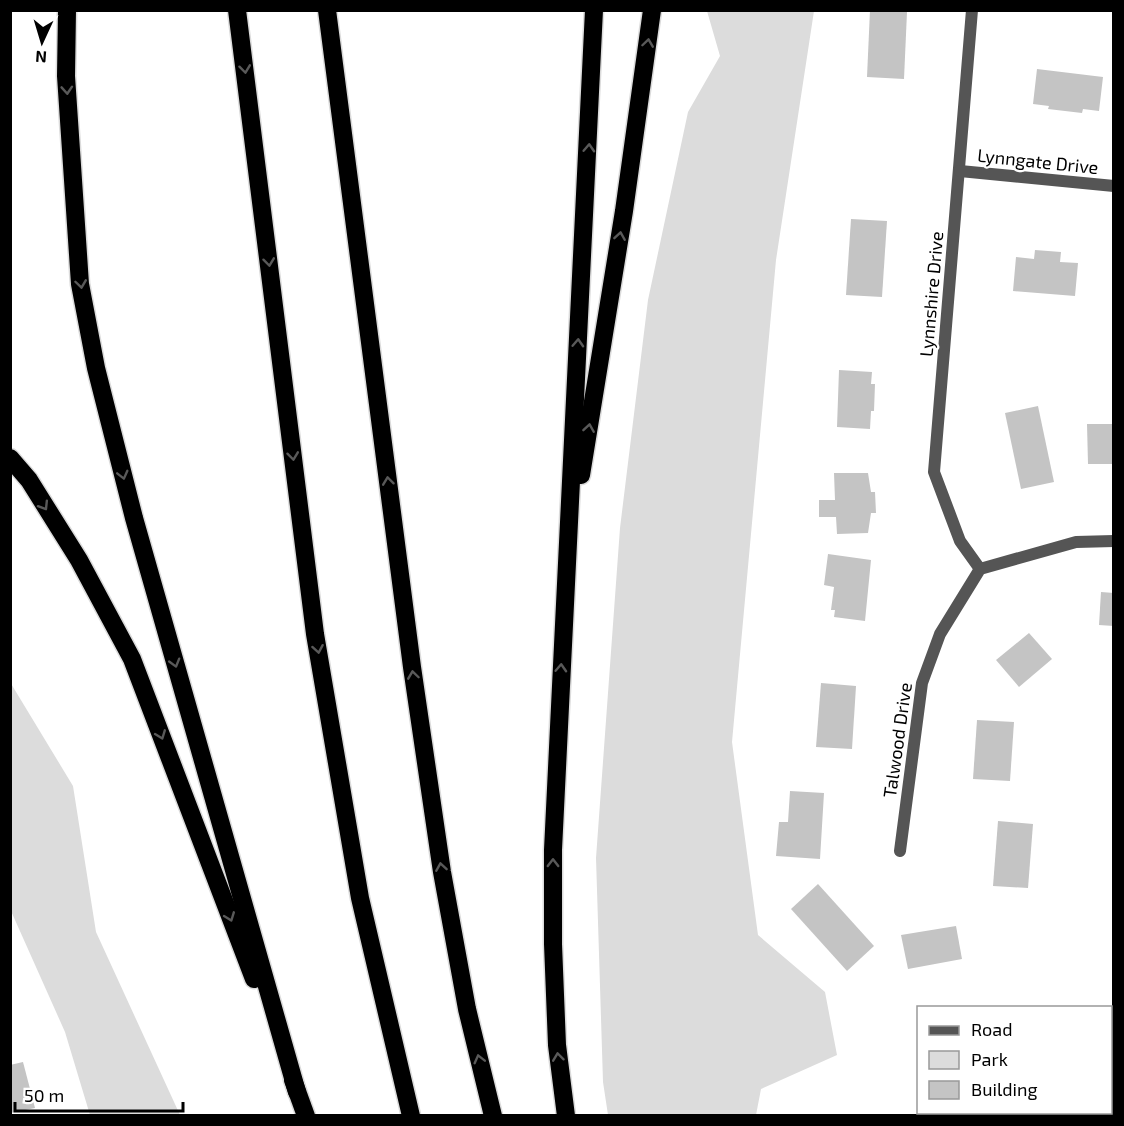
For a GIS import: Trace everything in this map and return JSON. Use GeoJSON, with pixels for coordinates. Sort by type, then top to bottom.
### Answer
{"type":"FeatureCollection","features":[{"type":"Feature","properties":{"kind":"highway"},"geometry":{"type":"LineString","coordinates":[[67,10],[66,75],[80,284],[96,368],[137,529],[297,1092]]}},
{"type":"Feature","properties":{"kind":"highway"},"geometry":{"type":"LineString","coordinates":[[327,10],[412,667],[438,849],[467,1009],[493,1116]]}},
{"type":"Feature","properties":{"kind":"highway"},"geometry":{"type":"LineString","coordinates":[[566,1116],[557,1045],[553,850],[594,10]]}},
{"type":"Feature","properties":{"kind":"highway"},"geometry":{"type":"LineString","coordinates":[[566,569],[624,211],[652,10]]}},
{"type":"Feature","properties":{"kind":"highway"},"geometry":{"type":"LineString","coordinates":[[237,11],[315,634],[360,898],[411,1116]]}},
{"type":"Feature","properties":{"kind":"highway"},"geometry":{"type":"LineString","coordinates":[[10,458],[28,480],[79,560],[132,659],[306,1116]]}},
{"type":"Feature","properties":{"kind":"street","name":"Lynnshire Drive"},"geometry":{"type":"LineString","coordinates":[[972,10],[934,472],[960,541],[980,569]]}},
{"type":"Feature","properties":{"kind":"street","name":"Lynngate Drive"},"geometry":{"type":"LineString","coordinates":[[960,171],[1113,186]]}},
{"type":"Feature","properties":{"kind":"street"},"geometry":{"type":"LineString","coordinates":[[980,569],[1076,542],[1113,541]]}},
{"type":"Feature","properties":{"kind":"street","name":"Talwood Drive"},"geometry":{"type":"LineString","coordinates":[[900,851],[922,683],[940,634],[980,569]]}},
{"type":"Feature","properties":{"kind":"green space"},"geometry":{"type":"Polygon","coordinates":[[[707,11],[814,11],[776,260],[732,742],[758,935],[825,992],[837,1055],[761,1089],[756,1115],[608,1115],[603,1082],[596,858],[620,528],[648,300],[688,112],[720,56],[707,11]]]}},
{"type":"Feature","properties":{"kind":"green space"},"geometry":{"type":"Polygon","coordinates":[[[10,682],[73,786],[96,932],[180,1115],[90,1115],[65,1032],[11,911],[10,682]]]}},
{"type":"Feature","properties":{"kind":"building"},"geometry":{"type":"Polygon","coordinates":[[[870,10],[907,12],[904,79],[867,77],[870,10]]]}},
{"type":"Feature","properties":{"kind":"building"},"geometry":{"type":"Polygon","coordinates":[[[1037,69],[1103,77],[1099,111],[1083,109],[1082,113],[1048,109],[1049,106],[1033,104],[1037,69]]]}},
{"type":"Feature","properties":{"kind":"building"},"geometry":{"type":"Polygon","coordinates":[[[851,219],[887,221],[882,297],[846,295],[851,219]]]}},
{"type":"Feature","properties":{"kind":"building"},"geometry":{"type":"Polygon","coordinates":[[[1035,250],[1061,252],[1060,262],[1078,263],[1075,296],[1013,291],[1016,257],[1034,259],[1035,250]]]}},
{"type":"Feature","properties":{"kind":"building"},"geometry":{"type":"Polygon","coordinates":[[[839,370],[872,372],[871,384],[875,384],[874,411],[871,411],[870,429],[837,427],[839,370]]]}},
{"type":"Feature","properties":{"kind":"building"},"geometry":{"type":"Polygon","coordinates":[[[1038,406],[1054,482],[1021,489],[1005,413],[1038,406]]]}},
{"type":"Feature","properties":{"kind":"building"},"geometry":{"type":"Polygon","coordinates":[[[1087,424],[1114,424],[1114,464],[1088,464],[1087,424]]]}},
{"type":"Feature","properties":{"kind":"building"},"geometry":{"type":"Polygon","coordinates":[[[834,473],[868,473],[871,492],[875,492],[876,513],[871,513],[868,533],[837,534],[836,517],[819,517],[819,500],[835,500],[834,473]]]}},
{"type":"Feature","properties":{"kind":"building"},"geometry":{"type":"Polygon","coordinates":[[[828,554],[871,560],[865,621],[834,617],[835,610],[831,610],[834,587],[824,585],[828,554]]]}},
{"type":"Feature","properties":{"kind":"building"},"geometry":{"type":"Polygon","coordinates":[[[1101,592],[1114,593],[1114,626],[1099,625],[1101,592]]]}},
{"type":"Feature","properties":{"kind":"building"},"geometry":{"type":"Polygon","coordinates":[[[1029,633],[1052,659],[1019,687],[996,660],[1029,633]]]}},
{"type":"Feature","properties":{"kind":"building"},"geometry":{"type":"Polygon","coordinates":[[[821,683],[856,686],[852,749],[816,747],[821,683]]]}},
{"type":"Feature","properties":{"kind":"building"},"geometry":{"type":"Polygon","coordinates":[[[977,720],[1014,722],[1010,781],[973,779],[977,720]]]}},
{"type":"Feature","properties":{"kind":"building"},"geometry":{"type":"Polygon","coordinates":[[[790,791],[824,793],[820,859],[776,856],[779,822],[788,822],[790,791]]]}},
{"type":"Feature","properties":{"kind":"building"},"geometry":{"type":"Polygon","coordinates":[[[998,821],[1033,824],[1028,888],[993,886],[998,821]]]}},
{"type":"Feature","properties":{"kind":"building"},"geometry":{"type":"Polygon","coordinates":[[[818,884],[874,946],[847,971],[791,909],[818,884]]]}},
{"type":"Feature","properties":{"kind":"building"},"geometry":{"type":"Polygon","coordinates":[[[956,926],[962,959],[908,969],[901,935],[956,926]]]}},
{"type":"Feature","properties":{"kind":"building"},"geometry":{"type":"Polygon","coordinates":[[[1114,1011],[1114,1042],[1112,1040],[1112,1012],[1114,1011]]]}},
{"type":"Feature","properties":{"kind":"building"},"geometry":{"type":"Polygon","coordinates":[[[23,1062],[35,1108],[10,1113],[10,1065],[23,1062]]]}},
{"type":"Feature","properties":{"kind":"building"},"geometry":{"type":"Polygon","coordinates":[[[920,1114],[970,1114],[967,1116],[921,1116],[920,1114]]]}}]}
